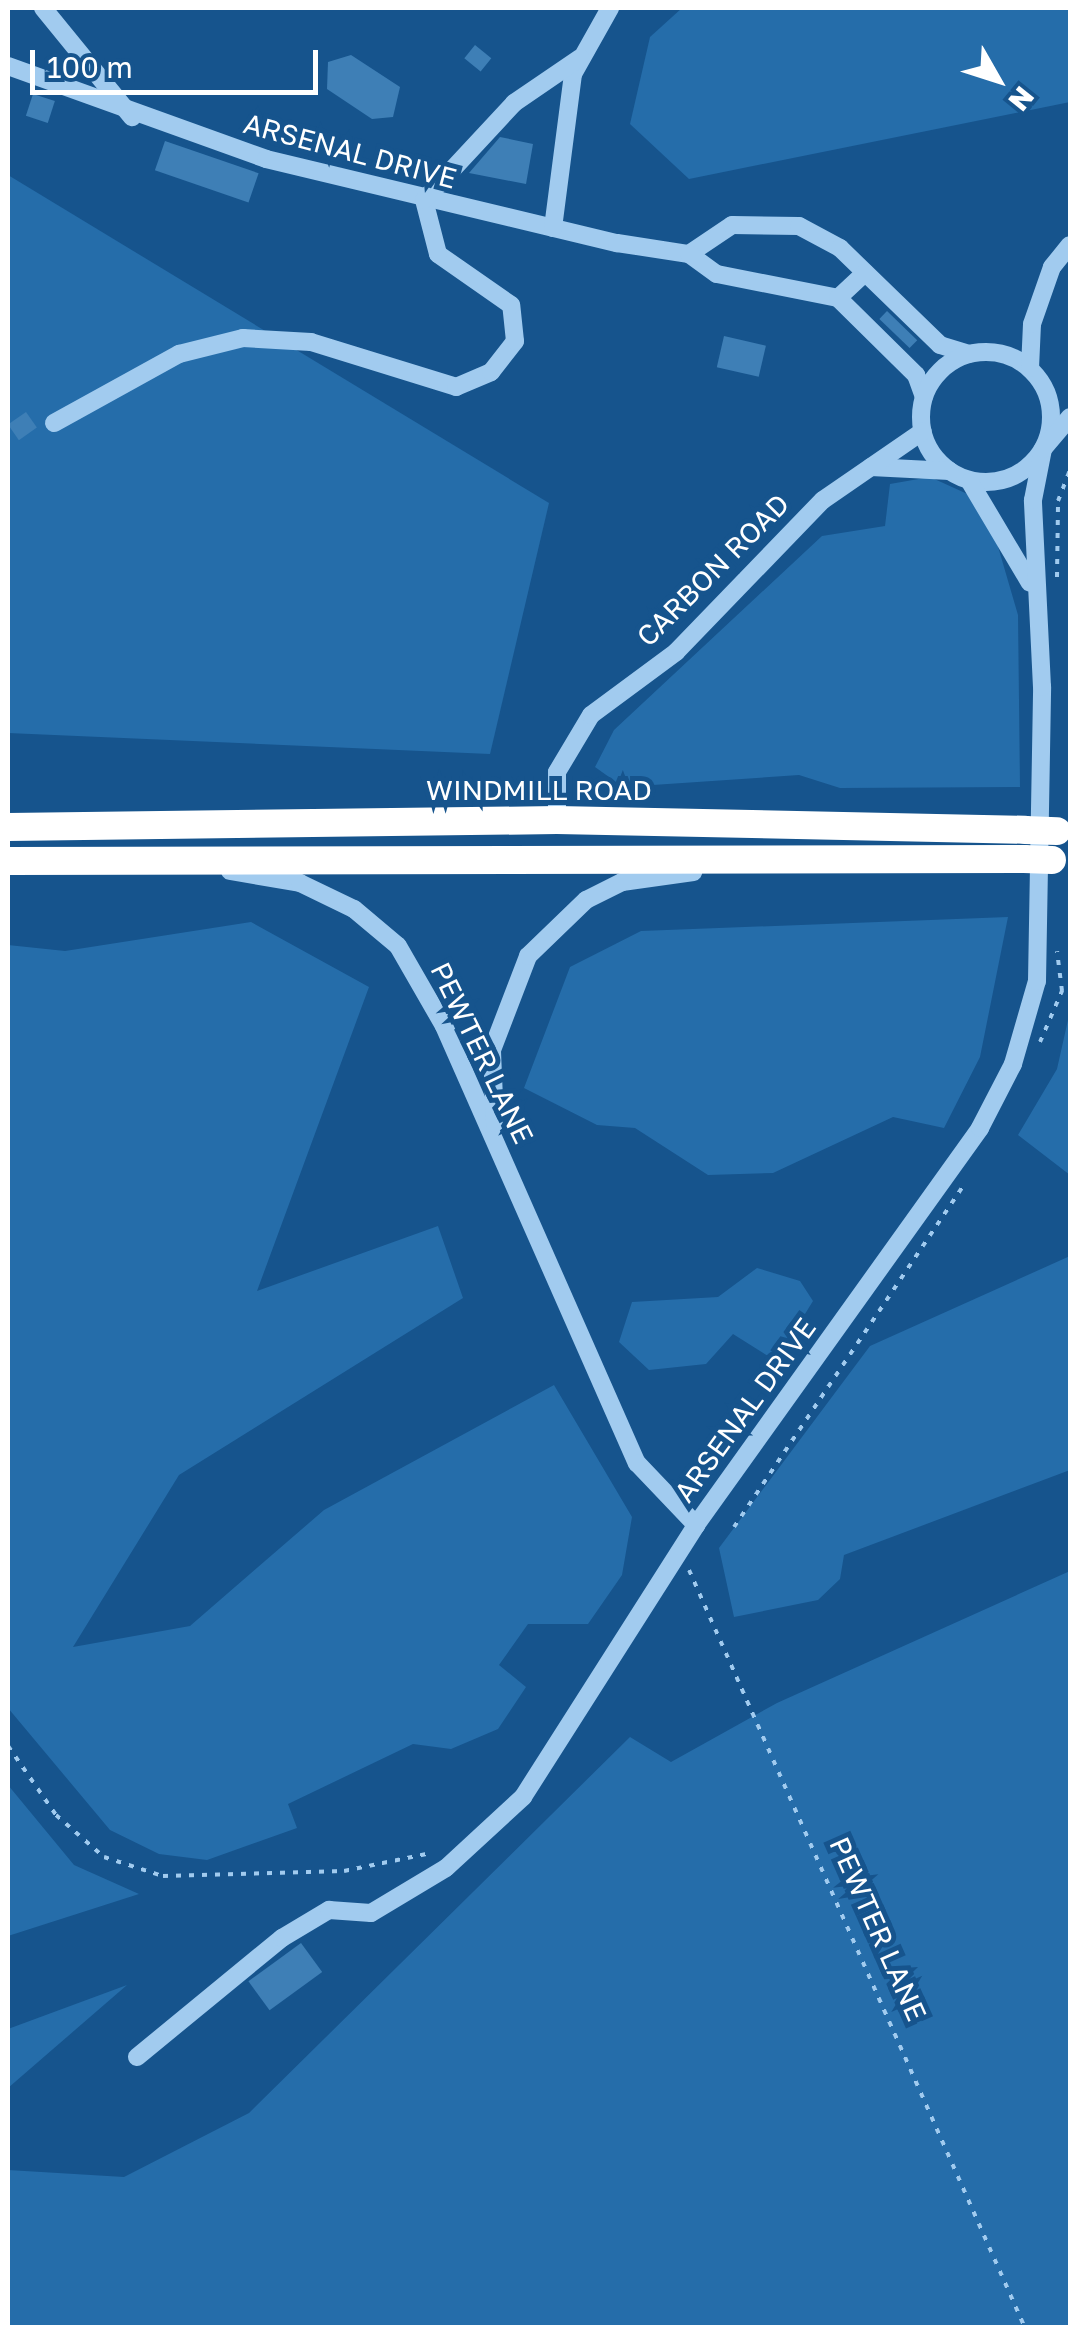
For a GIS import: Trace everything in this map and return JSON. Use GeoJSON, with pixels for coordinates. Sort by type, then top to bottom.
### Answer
{"type":"FeatureCollection","features":[{"type":"Feature","properties":{"kind":"highway","name":"WINDMILL ROAD"},"geometry":{"type":"LineString","coordinates":[[8,827],[557,820],[1064,831]]}},
{"type":"Feature","properties":{"kind":"highway"},"geometry":{"type":"LineString","coordinates":[[16,860],[1049,859]]}},
{"type":"Feature","properties":{"kind":"lane"},"geometry":{"type":"LineString","coordinates":[[43,8],[132,118]]}},
{"type":"Feature","properties":{"kind":"lane"},"geometry":{"type":"LineString","coordinates":[[553,228],[580,58],[610,8]]}},
{"type":"Feature","properties":{"kind":"lane"},"geometry":{"type":"LineString","coordinates":[[54,422],[178,354],[243,338],[311,342],[456,387],[491,372],[514,341],[511,305],[438,254],[424,200],[514,103],[580,58]]}},
{"type":"Feature","properties":{"kind":"lane","name":"ARSENAL DRIVE"},"geometry":{"type":"LineString","coordinates":[[8,66],[132,118],[424,200],[617,243],[689,254],[717,274],[838,298]]}},
{"type":"Feature","properties":{"kind":"lane"},"geometry":{"type":"LineString","coordinates":[[689,254],[732,224],[800,226],[865,273],[940,344],[968,354],[1010,356],[1030,368]]}},
{"type":"Feature","properties":{"kind":"lane"},"geometry":{"type":"LineString","coordinates":[[1010,356],[1032,324],[1052,267],[1070,245]]}},
{"type":"Feature","properties":{"kind":"lane"},"geometry":{"type":"LineString","coordinates":[[865,273],[838,298],[916,375],[924,397],[923,431],[950,472]]}},
{"type":"Feature","properties":{"kind":"lane"},"geometry":{"type":"LineString","coordinates":[[1032,324],[1030,368],[1050,406],[1043,449]]}},
{"type":"Feature","properties":{"kind":"lane"},"geometry":{"type":"LineString","coordinates":[[924,397],[968,354]]}},
{"type":"Feature","properties":{"kind":"lane"},"geometry":{"type":"LineString","coordinates":[[870,467],[950,472],[970,482],[1010,478],[1043,449],[1070,417]]}},
{"type":"Feature","properties":{"kind":"lane","name":"CARBON ROAD"},"geometry":{"type":"LineString","coordinates":[[557,820],[557,772],[570,738],[676,652],[823,500],[923,431]]}},
{"type":"Feature","properties":{"kind":"lane","name":"ARSENAL DRIVE"},"geometry":{"type":"LineString","coordinates":[[137,2056],[282,1938],[329,1910],[371,1912],[488,1835],[523,1797],[696,1525],[980,1128],[1013,1064],[1037,980],[1042,687],[1030,584],[1043,449]]}},
{"type":"Feature","properties":{"kind":"lane","name":"ARSENAL DRIVE"},"geometry":{"type":"LineString","coordinates":[[970,482],[1030,584]]}},
{"type":"Feature","properties":{"kind":"lane","name":"PEWTER LANE"},"geometry":{"type":"LineString","coordinates":[[16,860],[225,870],[300,884],[354,909],[398,946],[422,985],[637,1463],[696,1525]]}},
{"type":"Feature","properties":{"kind":"lane","name":"PEWTER LANE"},"geometry":{"type":"LineString","coordinates":[[528,1218],[488,1085],[505,997],[548,932],[622,882],[842,862]]}},
{"type":"Feature","properties":{"kind":"path"},"geometry":{"type":"LineString","coordinates":[[1057,598],[1058,501],[1070,470]]}},
{"type":"Feature","properties":{"kind":"path"},"geometry":{"type":"LineString","coordinates":[[1034,1057],[1062,991],[1056,936]]}},
{"type":"Feature","properties":{"kind":"path"},"geometry":{"type":"LineString","coordinates":[[734,1527],[974,1171]]}},
{"type":"Feature","properties":{"kind":"path","name":"PEWTER LANE"},"geometry":{"type":"LineString","coordinates":[[681,1552],[1026,2328]]}},
{"type":"Feature","properties":{"kind":"path"},"geometry":{"type":"LineString","coordinates":[[8,1746],[56,1814],[104,1857],[163,1876],[344,1871],[436,1852]]}},
{"type":"Feature","properties":{"kind":"shaded area"},"geometry":{"type":"Polygon","coordinates":[[[682,8],[1070,8],[1070,102],[689,179],[630,124],[650,37],[682,8]]]}},
{"type":"Feature","properties":{"kind":"shaded area"},"geometry":{"type":"Polygon","coordinates":[[[8,175],[549,503],[490,754],[8,733],[8,175]]]}},
{"type":"Feature","properties":{"kind":"shaded area"},"geometry":{"type":"Polygon","coordinates":[[[930,477],[985,502],[1018,615],[1020,787],[840,788],[799,775],[623,787],[595,767],[614,730],[822,536],[885,526],[890,484],[930,477]]]}},
{"type":"Feature","properties":{"kind":"shaded area"},"geometry":{"type":"Polygon","coordinates":[[[1008,917],[980,1057],[944,1128],[893,1117],[773,1173],[708,1175],[635,1128],[597,1125],[524,1088],[570,967],[641,931],[1008,917]]]}},
{"type":"Feature","properties":{"kind":"shaded area"},"geometry":{"type":"Polygon","coordinates":[[[251,922],[369,987],[257,1291],[438,1226],[463,1298],[179,1475],[73,1647],[190,1626],[324,1510],[554,1385],[632,1517],[622,1575],[588,1624],[528,1624],[499,1665],[526,1687],[498,1729],[451,1749],[413,1744],[288,1804],[297,1828],[207,1860],[159,1854],[110,1830],[8,1708],[8,945],[65,951],[251,922]]]}},
{"type":"Feature","properties":{"kind":"shaded area"},"geometry":{"type":"Polygon","coordinates":[[[1070,1011],[1070,1175],[1018,1135],[1057,1069],[1070,1011]]]}},
{"type":"Feature","properties":{"kind":"shaded area"},"geometry":{"type":"Polygon","coordinates":[[[1070,1256],[1070,1470],[844,1555],[840,1579],[818,1600],[734,1617],[719,1548],[870,1346],[1070,1256]]]}},
{"type":"Feature","properties":{"kind":"shaded area"},"geometry":{"type":"Polygon","coordinates":[[[757,1268],[800,1281],[813,1301],[776,1361],[733,1334],[706,1364],[649,1370],[619,1342],[632,1302],[718,1297],[757,1268]]]}},
{"type":"Feature","properties":{"kind":"shaded area"},"geometry":{"type":"Polygon","coordinates":[[[1070,1571],[1070,2327],[8,2327],[8,2170],[124,2177],[249,2113],[630,1737],[671,1762],[777,1703],[1070,1571]]]}},
{"type":"Feature","properties":{"kind":"shaded area"},"geometry":{"type":"Polygon","coordinates":[[[8,1785],[74,1865],[139,1894],[8,1936],[8,1785]]]}},
{"type":"Feature","properties":{"kind":"shaded area"},"geometry":{"type":"Polygon","coordinates":[[[127,1985],[8,2088],[8,2029],[127,1985]]]}},
{"type":"Feature","properties":{"kind":"building"},"geometry":{"type":"Polygon","coordinates":[[[475,45],[491,58],[481,71],[464,58],[475,45]]]}},
{"type":"Feature","properties":{"kind":"building"},"geometry":{"type":"Polygon","coordinates":[[[351,55],[400,87],[393,117],[372,119],[327,89],[328,62],[351,55]]]}},
{"type":"Feature","properties":{"kind":"building"},"geometry":{"type":"Polygon","coordinates":[[[33,94],[55,101],[48,123],[26,116],[33,94]]]}},
{"type":"Feature","properties":{"kind":"building"},"geometry":{"type":"Polygon","coordinates":[[[500,137],[533,144],[526,184],[469,173],[500,137]]]}},
{"type":"Feature","properties":{"kind":"building"},"geometry":{"type":"Polygon","coordinates":[[[165,141],[259,173],[249,203],[155,170],[165,141]]]}},
{"type":"Feature","properties":{"kind":"building"},"geometry":{"type":"Polygon","coordinates":[[[887,311],[917,340],[910,348],[879,319],[887,311]]]}},
{"type":"Feature","properties":{"kind":"building"},"geometry":{"type":"Polygon","coordinates":[[[724,336],[766,346],[759,377],[717,367],[724,336]]]}},
{"type":"Feature","properties":{"kind":"building"},"geometry":{"type":"Polygon","coordinates":[[[26,412],[37,428],[19,440],[8,425],[26,412]]]}},
{"type":"Feature","properties":{"kind":"building"},"geometry":{"type":"Polygon","coordinates":[[[301,1943],[322,1972],[270,2010],[248,1981],[301,1943]]]}}]}
